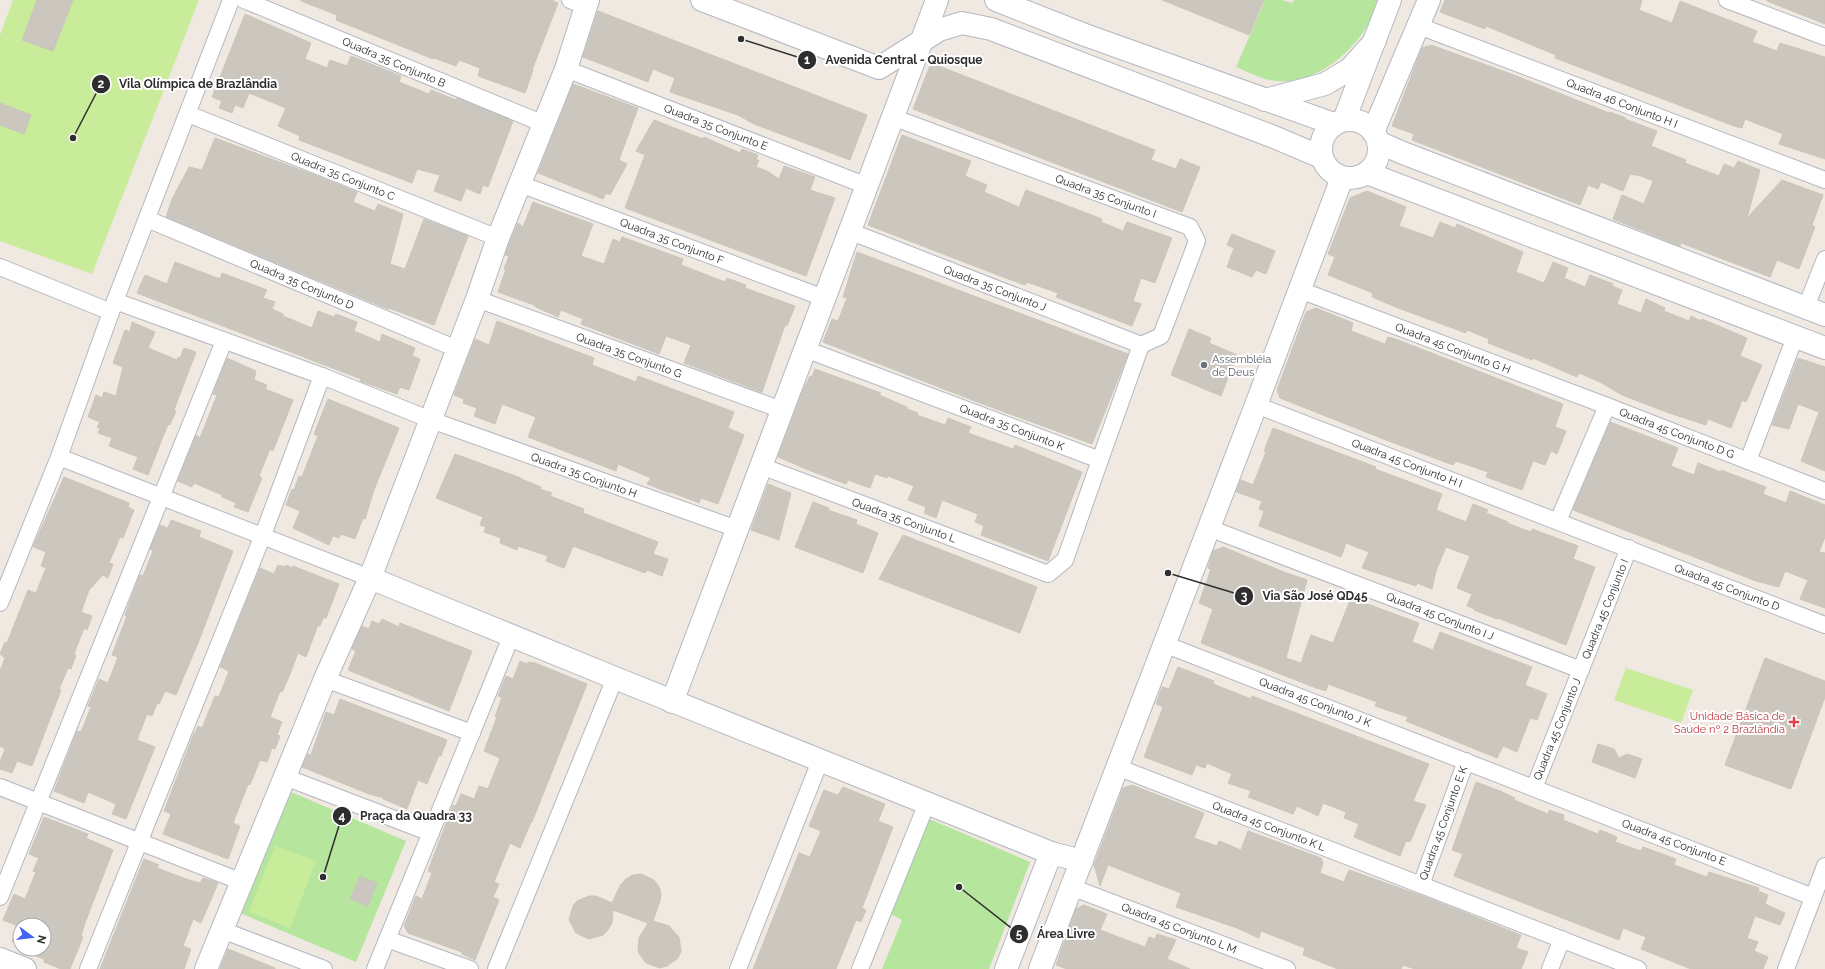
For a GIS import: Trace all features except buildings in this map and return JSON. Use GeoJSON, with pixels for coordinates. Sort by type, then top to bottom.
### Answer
{"type":"FeatureCollection","features":[{"type":"Feature","properties":{"kind":"street"},"geometry":{"type":"LineString","coordinates":[[0,603],[59,456],[113,307],[231,0]]}},
{"type":"Feature","properties":{"kind":"street","name":"Quadra 35 Conjunto B"},"geometry":{"type":"LineString","coordinates":[[244,0],[544,124]]}},
{"type":"Feature","properties":{"kind":"street"},"geometry":{"type":"LineString","coordinates":[[702,0],[878,68],[884,74],[891,86],[894,110]]}},
{"type":"Feature","properties":{"kind":"street"},"geometry":{"type":"LineString","coordinates":[[672,702],[894,110],[937,0]]}},
{"type":"Feature","properties":{"kind":"street"},"geometry":{"type":"LineString","coordinates":[[996,0],[1265,100],[1339,122],[1360,122],[1376,137],[1403,153],[1815,311],[1825,258]]}},
{"type":"Feature","properties":{"kind":"street"},"geometry":{"type":"LineString","coordinates":[[1390,0],[1375,41],[1339,122],[1327,130],[1322,139],[1320,148],[1321,157],[1326,166],[1333,173],[1342,178],[1350,179],[1367,173],[1373,167],[1377,159],[1376,137],[1429,0]]}},
{"type":"Feature","properties":{"kind":"street"},"geometry":{"type":"LineString","coordinates":[[1727,0],[1825,37]]}},
{"type":"Feature","properties":{"kind":"street"},"geometry":{"type":"LineString","coordinates":[[206,969],[325,679],[370,578],[477,300],[498,238],[566,69],[585,2]]}},
{"type":"Feature","properties":{"kind":"street"},"geometry":{"type":"LineString","coordinates":[[878,68],[939,30],[962,23],[991,29],[1274,137],[1321,157]]}},
{"type":"Feature","properties":{"kind":"street","name":"Quadra 46 Conjunto H I"},"geometry":{"type":"LineString","coordinates":[[1419,26],[1825,180]]}},
{"type":"Feature","properties":{"kind":"street"},"geometry":{"type":"LineString","coordinates":[[1073,60],[1085,34]]}},
{"type":"Feature","properties":{"kind":"street"},"geometry":{"type":"LineString","coordinates":[[1265,100],[1325,84],[1350,69],[1375,41]]}},
{"type":"Feature","properties":{"kind":"street","name":"Quadra 35 Conjunto E"},"geometry":{"type":"LineString","coordinates":[[566,69],[866,186]]}},
{"type":"Feature","properties":{"kind":"street","name":"Quadra 35 Conjunto I"},"geometry":{"type":"LineString","coordinates":[[894,110],[1190,227],[1197,241],[1161,336],[1141,345]]}},
{"type":"Feature","properties":{"kind":"street","name":"Quadra 35 Conjunto C"},"geometry":{"type":"LineString","coordinates":[[188,114],[498,238]]}},
{"type":"Feature","properties":{"kind":"street"},"geometry":{"type":"LineString","coordinates":[[1367,173],[1825,348]]}},
{"type":"Feature","properties":{"kind":"street"},"geometry":{"type":"LineString","coordinates":[[1040,969],[1342,178]]}},
{"type":"Feature","properties":{"kind":"street","name":"Quadra 35 Conjunto F"},"geometry":{"type":"LineString","coordinates":[[520,184],[824,298]]}},
{"type":"Feature","properties":{"kind":"street","name":"Quadra 35 Conjunto D"},"geometry":{"type":"LineString","coordinates":[[147,219],[457,349]]}},
{"type":"Feature","properties":{"kind":"street","name":"Quadra 35 Conjunto J"},"geometry":{"type":"LineString","coordinates":[[849,231],[1141,345]]}},
{"type":"Feature","properties":{"kind":"street","name":"Quadra 35 Conjunto H"},"geometry":{"type":"LineString","coordinates":[[0,267],[113,307],[224,341],[322,376],[431,420],[737,530]]}},
{"type":"Feature","properties":{"kind":"street","name":"Quadra 45 Conjunto G H"},"geometry":{"type":"LineString","coordinates":[[1300,290],[1607,406]]}},
{"type":"Feature","properties":{"kind":"street","name":"Quadra 35 Conjunto G"},"geometry":{"type":"LineString","coordinates":[[477,300],[782,410]]}},
{"type":"Feature","properties":{"kind":"street"},"geometry":{"type":"LineString","coordinates":[[1748,461],[1795,337]]}},
{"type":"Feature","properties":{"kind":"street"},"geometry":{"type":"LineString","coordinates":[[0,897],[224,341]]}},
{"type":"Feature","properties":{"kind":"street"},"geometry":{"type":"LineString","coordinates":[[1100,460],[1141,345]]}},
{"type":"Feature","properties":{"kind":"street","name":"Quadra 35 Conjunto K"},"geometry":{"type":"LineString","coordinates":[[805,349],[1100,460]]}},
{"type":"Feature","properties":{"kind":"street"},"geometry":{"type":"LineString","coordinates":[[88,969],[263,535],[322,376]]}},
{"type":"Feature","properties":{"kind":"street","name":"Quadra 45 Conjunto H I"},"geometry":{"type":"LineString","coordinates":[[1256,405],[1629,548]]}},
{"type":"Feature","properties":{"kind":"street"},"geometry":{"type":"LineString","coordinates":[[1558,521],[1607,406]]}},
{"type":"Feature","properties":{"kind":"street","name":"Quadra 45 Conjunto D G"},"geometry":{"type":"LineString","coordinates":[[1607,406],[1825,491]]}},
{"type":"Feature","properties":{"kind":"street"},"geometry":{"type":"LineString","coordinates":[[59,456],[263,535],[672,702],[1051,853],[1082,860]]}},
{"type":"Feature","properties":{"kind":"street","name":"Quadra 35 Conjunto L"},"geometry":{"type":"LineString","coordinates":[[760,466],[1048,574],[1065,560],[1100,460]]}},
{"type":"Feature","properties":{"kind":"street","name":"Quadra 45 Conjunto I J"},"geometry":{"type":"LineString","coordinates":[[1209,528],[1581,670]]}},
{"type":"Feature","properties":{"kind":"street","name":"Quadra 45 Conjunto D"},"geometry":{"type":"LineString","coordinates":[[1629,548],[1825,625]]}},
{"type":"Feature","properties":{"kind":"street","name":"Quadra 45 Conjunto I"},"geometry":{"type":"LineString","coordinates":[[1581,670],[1629,548]]}},
{"type":"Feature","properties":{"kind":"street"},"geometry":{"type":"LineString","coordinates":[[375,969],[511,636]]}},
{"type":"Feature","properties":{"kind":"street","name":"Quadra 45 Conjunto J K"},"geometry":{"type":"LineString","coordinates":[[1164,644],[1534,788]]}},
{"type":"Feature","properties":{"kind":"street","name":"Quadra 45 Conjunto J"},"geometry":{"type":"LineString","coordinates":[[1534,788],[1581,670]]}},
{"type":"Feature","properties":{"kind":"street"},"geometry":{"type":"LineString","coordinates":[[496,969],[615,678]]}},
{"type":"Feature","properties":{"kind":"street"},"geometry":{"type":"LineString","coordinates":[[325,679],[472,733]]}},
{"type":"Feature","properties":{"kind":"street"},"geometry":{"type":"LineString","coordinates":[[738,969],[820,760]]}},
{"type":"Feature","properties":{"kind":"street","name":"Quadra 45 Conjunto E K"},"geometry":{"type":"LineString","coordinates":[[1421,885],[1466,761]]}},
{"type":"Feature","properties":{"kind":"street","name":"Quadra 45 Conjunto K L"},"geometry":{"type":"LineString","coordinates":[[1118,767],[1638,969]]}},
{"type":"Feature","properties":{"kind":"street"},"geometry":{"type":"LineString","coordinates":[[285,777],[431,833]]}},
{"type":"Feature","properties":{"kind":"street"},"geometry":{"type":"LineString","coordinates":[[0,787],[242,882]]}},
{"type":"Feature","properties":{"kind":"street","name":"Quadra 45 Conjunto E"},"geometry":{"type":"LineString","coordinates":[[1534,788],[1813,897]]}},
{"type":"Feature","properties":{"kind":"street"},"geometry":{"type":"LineString","coordinates":[[860,969],[927,803]]}},
{"type":"Feature","properties":{"kind":"street"},"geometry":{"type":"LineString","coordinates":[[1006,969],[1051,853]]}},
{"type":"Feature","properties":{"kind":"street"},"geometry":{"type":"LineString","coordinates":[[1786,969],[1825,866]]}},
{"type":"Feature","properties":{"kind":"street","name":"Quadra 45 Conjunto L M"},"geometry":{"type":"LineString","coordinates":[[1072,887],[1287,969]]}},
{"type":"Feature","properties":{"kind":"street"},"geometry":{"type":"LineString","coordinates":[[222,930],[324,969]]}},
{"type":"Feature","properties":{"kind":"street"},"geometry":{"type":"LineString","coordinates":[[387,939],[470,969]]}},
{"type":"Feature","properties":{"kind":"street"},"geometry":{"type":"LineString","coordinates":[[1550,969],[1562,939]]}},
{"type":"Feature","properties":{"kind":"street"},"geometry":{"type":"LineString","coordinates":[[0,959],[25,969]]}},
{"type":"Feature","properties":{"kind":"green space"},"geometry":{"type":"Polygon","coordinates":[[[13,0],[199,0],[92,274],[0,241],[0,35],[13,0]]]}},
{"type":"Feature","properties":{"kind":"green space"},"geometry":{"type":"Polygon","coordinates":[[[1265,0],[1282,0],[1292,3],[1294,0],[1377,0],[1368,25],[1358,39],[1339,59],[1315,74],[1289,81],[1276,81],[1256,76],[1236,67],[1265,0]]]}},
{"type":"Feature","properties":{"kind":"green space"},"geometry":{"type":"Polygon","coordinates":[[[1626,668],[1693,690],[1681,723],[1614,700],[1626,668]]]}},
{"type":"Feature","properties":{"kind":"green space"},"geometry":{"type":"Polygon","coordinates":[[[291,792],[406,841],[356,962],[240,913],[291,792]]]}},
{"type":"Feature","properties":{"kind":"green space"},"geometry":{"type":"Polygon","coordinates":[[[927,818],[1030,862],[989,969],[882,969],[902,920],[887,912],[927,818]]]}},
{"type":"Feature","properties":{"kind":"green space"},"geometry":{"type":"Polygon","coordinates":[[[275,846],[316,861],[290,928],[249,912],[275,846]]]}},
{"type":"Feature","properties":{"kind":"place","name":"Avenida Central - Quiosque"},"geometry":{"type":"Point","coordinates":[741,39]}},
{"type":"Feature","properties":{"kind":"place","name":"Vila Olímpica de Brazlândia"},"geometry":{"type":"Point","coordinates":[73,138]}},
{"type":"Feature","properties":{"kind":"place","name":"Assembléia de Deus"},"geometry":{"type":"Point","coordinates":[1204,365]}},
{"type":"Feature","properties":{"kind":"place","name":"Via São José QD45"},"geometry":{"type":"Point","coordinates":[1168,573]}},
{"type":"Feature","properties":{"kind":"place","name":"Unidade Básica de Saúde nº 2 Brazlândia"},"geometry":{"type":"Point","coordinates":[1794,722]}},
{"type":"Feature","properties":{"kind":"place","name":"Praça da Quadra 33"},"geometry":{"type":"Point","coordinates":[323,877]}},
{"type":"Feature","properties":{"kind":"place","name":"Área Livre"},"geometry":{"type":"Point","coordinates":[959,887]}}]}
